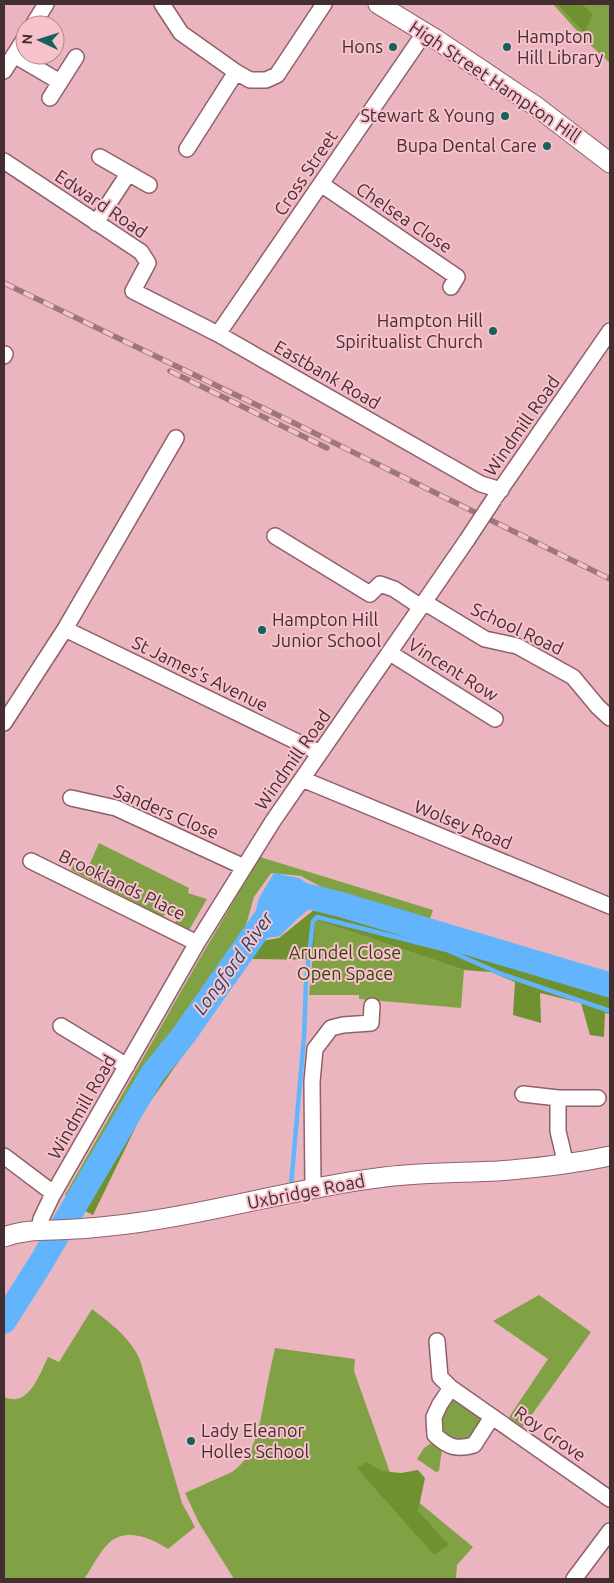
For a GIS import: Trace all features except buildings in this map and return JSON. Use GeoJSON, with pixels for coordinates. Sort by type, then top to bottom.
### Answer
{"type":"FeatureCollection","features":[{"type":"Feature","properties":{"kind":"main road","name":"High Street Hampton Hill"},"geometry":{"type":"LineString","coordinates":[[378,4],[425,32],[537,107],[610,163]]}},
{"type":"Feature","properties":{"kind":"main road","name":"Uxbridge Road"},"geometry":{"type":"LineString","coordinates":[[4,1237],[18,1232],[43,1229],[101,1228],[190,1215],[313,1188],[386,1177],[566,1165],[610,1156]]}},
{"type":"Feature","properties":{"kind":"street"},"geometry":{"type":"LineString","coordinates":[[39,15],[46,4]]}},
{"type":"Feature","properties":{"kind":"street"},"geometry":{"type":"LineString","coordinates":[[162,4],[181,33],[250,80],[266,80],[277,74],[324,4]]}},
{"type":"Feature","properties":{"kind":"street","name":"Cross Street"},"geometry":{"type":"LineString","coordinates":[[218,334],[425,32]]}},
{"type":"Feature","properties":{"kind":"street"},"geometry":{"type":"LineString","coordinates":[[4,71],[14,55],[60,82]]}},
{"type":"Feature","properties":{"kind":"street"},"geometry":{"type":"LineString","coordinates":[[50,98],[76,57]]}},
{"type":"Feature","properties":{"kind":"street"},"geometry":{"type":"LineString","coordinates":[[187,148],[236,72]]}},
{"type":"Feature","properties":{"kind":"street"},"geometry":{"type":"LineString","coordinates":[[100,157],[149,186]]}},
{"type":"Feature","properties":{"kind":"street","name":"Edward Road"},"geometry":{"type":"LineString","coordinates":[[4,162],[141,252],[148,263],[134,291]]}},
{"type":"Feature","properties":{"kind":"street"},"geometry":{"type":"LineString","coordinates":[[96,223],[128,174]]}},
{"type":"Feature","properties":{"kind":"street","name":"Chelsea Close"},"geometry":{"type":"LineString","coordinates":[[321,184],[457,277],[451,287]]}},
{"type":"Feature","properties":{"kind":"street","name":"Eastbank Road"},"geometry":{"type":"LineString","coordinates":[[134,291],[218,334],[498,494]]}},
{"type":"Feature","properties":{"kind":"street","name":"Windmill Road"},"geometry":{"type":"LineString","coordinates":[[43,1229],[41,1219],[53,1193],[197,943],[244,866],[610,331]]}},
{"type":"Feature","properties":{"kind":"street"},"geometry":{"type":"LineString","coordinates":[[4,723],[65,629],[176,438]]}},
{"type":"Feature","properties":{"kind":"street","name":"School Road"},"geometry":{"type":"LineString","coordinates":[[275,536],[370,594],[380,584],[394,589],[485,639],[517,646],[573,677],[598,707],[610,718]]}},
{"type":"Feature","properties":{"kind":"street","name":"St James's Avenue"},"geometry":{"type":"LineString","coordinates":[[65,629],[320,753]]}},
{"type":"Feature","properties":{"kind":"street","name":"Vincent Row"},"geometry":{"type":"LineString","coordinates":[[390,653],[495,719]]}},
{"type":"Feature","properties":{"kind":"street","name":"Wolsey Road"},"geometry":{"type":"LineString","coordinates":[[302,779],[610,906]]}},
{"type":"Feature","properties":{"kind":"street","name":"Sanders Close"},"geometry":{"type":"LineString","coordinates":[[71,798],[116,808],[244,866]]}},
{"type":"Feature","properties":{"kind":"street","name":"Brooklands Place"},"geometry":{"type":"LineString","coordinates":[[30,861],[197,943]]}},
{"type":"Feature","properties":{"kind":"street"},"geometry":{"type":"LineString","coordinates":[[313,1188],[312,1082],[315,1049],[331,1028],[343,1025],[370,1024],[372,1006]]}},
{"type":"Feature","properties":{"kind":"street"},"geometry":{"type":"LineString","coordinates":[[61,1026],[127,1066]]}},
{"type":"Feature","properties":{"kind":"street"},"geometry":{"type":"LineString","coordinates":[[524,1094],[558,1098],[598,1098]]}},
{"type":"Feature","properties":{"kind":"street"},"geometry":{"type":"LineString","coordinates":[[558,1098],[558,1131],[566,1165]]}},
{"type":"Feature","properties":{"kind":"street"},"geometry":{"type":"LineString","coordinates":[[4,1156],[53,1193]]}},
{"type":"Feature","properties":{"kind":"street","name":"Roy Grove"},"geometry":{"type":"LineString","coordinates":[[437,1341],[440,1377],[451,1388],[610,1499]]}},
{"type":"Feature","properties":{"kind":"street","name":"Roy Grove"},"geometry":{"type":"LineString","coordinates":[[451,1388],[434,1417],[435,1435],[446,1446],[463,1448],[474,1445],[492,1417]]}},
{"type":"Feature","properties":{"kind":"street"},"geometry":{"type":"LineString","coordinates":[[574,1579],[610,1531]]}},
{"type":"Feature","properties":{"kind":"green space"},"geometry":{"type":"Polygon","coordinates":[[[553,4],[610,4],[610,63],[586,41],[553,4]]]}},
{"type":"Feature","properties":{"kind":"green space"},"geometry":{"type":"Polygon","coordinates":[[[557,4],[582,4],[593,15],[584,32],[557,4]]]}},
{"type":"Feature","properties":{"kind":"green space"},"geometry":{"type":"Polygon","coordinates":[[[99,843],[189,888],[188,893],[207,899],[189,930],[175,923],[177,919],[166,913],[163,917],[71,870],[73,864],[87,870],[99,843]]]}},
{"type":"Feature","properties":{"kind":"green space"},"geometry":{"type":"Polygon","coordinates":[[[260,857],[433,910],[429,922],[327,890],[301,876],[271,873],[254,897],[244,932],[147,1073],[72,1201],[65,1195],[260,857]]]}},
{"type":"Feature","properties":{"kind":"green space"},"geometry":{"type":"Polygon","coordinates":[[[341,902],[455,943],[476,941],[500,958],[610,990],[610,1014],[605,1013],[604,1037],[590,1035],[581,1003],[540,993],[541,1023],[513,1015],[515,982],[491,972],[464,970],[316,920],[313,960],[251,959],[143,1112],[93,1215],[79,1208],[129,1118],[156,1076],[250,943],[279,938],[315,909],[341,902]]]}},
{"type":"Feature","properties":{"kind":"green space","name":"Arundel Close Open Space"},"geometry":{"type":"Polygon","coordinates":[[[316,920],[464,970],[461,1008],[359,999],[359,995],[309,995],[316,920]]]}},
{"type":"Feature","properties":{"kind":"green space"},"geometry":{"type":"Polygon","coordinates":[[[539,1295],[591,1332],[523,1427],[509,1417],[548,1359],[493,1321],[539,1295]]]}},
{"type":"Feature","properties":{"kind":"green space"},"geometry":{"type":"Polygon","coordinates":[[[92,1309],[131,1344],[140,1360],[182,1503],[195,1527],[168,1549],[154,1541],[138,1536],[130,1535],[115,1538],[102,1551],[84,1579],[4,1579],[4,1397],[13,1399],[27,1394],[37,1380],[48,1357],[59,1362],[92,1309]]]}},
{"type":"Feature","properties":{"kind":"green space"},"geometry":{"type":"Polygon","coordinates":[[[275,1348],[355,1359],[354,1371],[393,1481],[473,1547],[457,1565],[456,1579],[234,1579],[199,1523],[185,1493],[232,1472],[246,1458],[258,1431],[275,1348]]]}},
{"type":"Feature","properties":{"kind":"green space"},"geometry":{"type":"Polygon","coordinates":[[[454,1397],[485,1421],[470,1441],[460,1443],[441,1432],[440,1418],[454,1397]]]}},
{"type":"Feature","properties":{"kind":"green space"},"geometry":{"type":"Polygon","coordinates":[[[434,1441],[442,1449],[439,1471],[436,1472],[417,1459],[424,1448],[434,1441]]]}},
{"type":"Feature","properties":{"kind":"green space"},"geometry":{"type":"Polygon","coordinates":[[[367,1462],[381,1471],[401,1473],[418,1470],[425,1478],[418,1511],[449,1545],[434,1555],[357,1468],[367,1462]]]}},
{"type":"Feature","properties":{"kind":"water"},"geometry":{"type":"Polygon","coordinates":[[[274,873],[299,878],[339,904],[313,906],[280,936],[248,941],[259,898],[274,873]]]}},
{"type":"Feature","properties":{"kind":"waterway","name":"Longford River"},"geometry":{"type":"LineString","coordinates":[[306,896],[339,904],[610,985]]}},
{"type":"Feature","properties":{"kind":"waterway","name":"Longford River"},"geometry":{"type":"LineString","coordinates":[[4,1321],[42,1261],[153,1073],[183,1036],[268,915]]}},
{"type":"Feature","properties":{"kind":"waterway"},"geometry":{"type":"LineString","coordinates":[[291,1186],[304,1037],[306,982],[313,921],[317,917],[447,950],[499,973],[610,1011]]}},
{"type":"Feature","properties":{"kind":"railway"},"geometry":{"type":"LineString","coordinates":[[4,283],[292,422],[610,579]]}},
{"type":"Feature","properties":{"kind":"railway"},"geometry":{"type":"LineString","coordinates":[[170,371],[327,448]]}},
{"type":"Feature","properties":{"kind":"place","name":"Hons"},"geometry":{"type":"Point","coordinates":[393,47]}},
{"type":"Feature","properties":{"kind":"place","name":"Hampton Hill Library"},"geometry":{"type":"Point","coordinates":[507,47]}},
{"type":"Feature","properties":{"kind":"place","name":"Stewart & Young"},"geometry":{"type":"Point","coordinates":[505,116]}},
{"type":"Feature","properties":{"kind":"place","name":"Bupa Dental Care"},"geometry":{"type":"Point","coordinates":[547,146]}},
{"type":"Feature","properties":{"kind":"place","name":"Hampton Hill Spiritualist Church"},"geometry":{"type":"Point","coordinates":[493,331]}},
{"type":"Feature","properties":{"kind":"place","name":"Hampton Hill Junior School"},"geometry":{"type":"Point","coordinates":[262,630]}},
{"type":"Feature","properties":{"kind":"place","name":"Lady Eleanor Holles School"},"geometry":{"type":"Point","coordinates":[191,1441]}}]}
